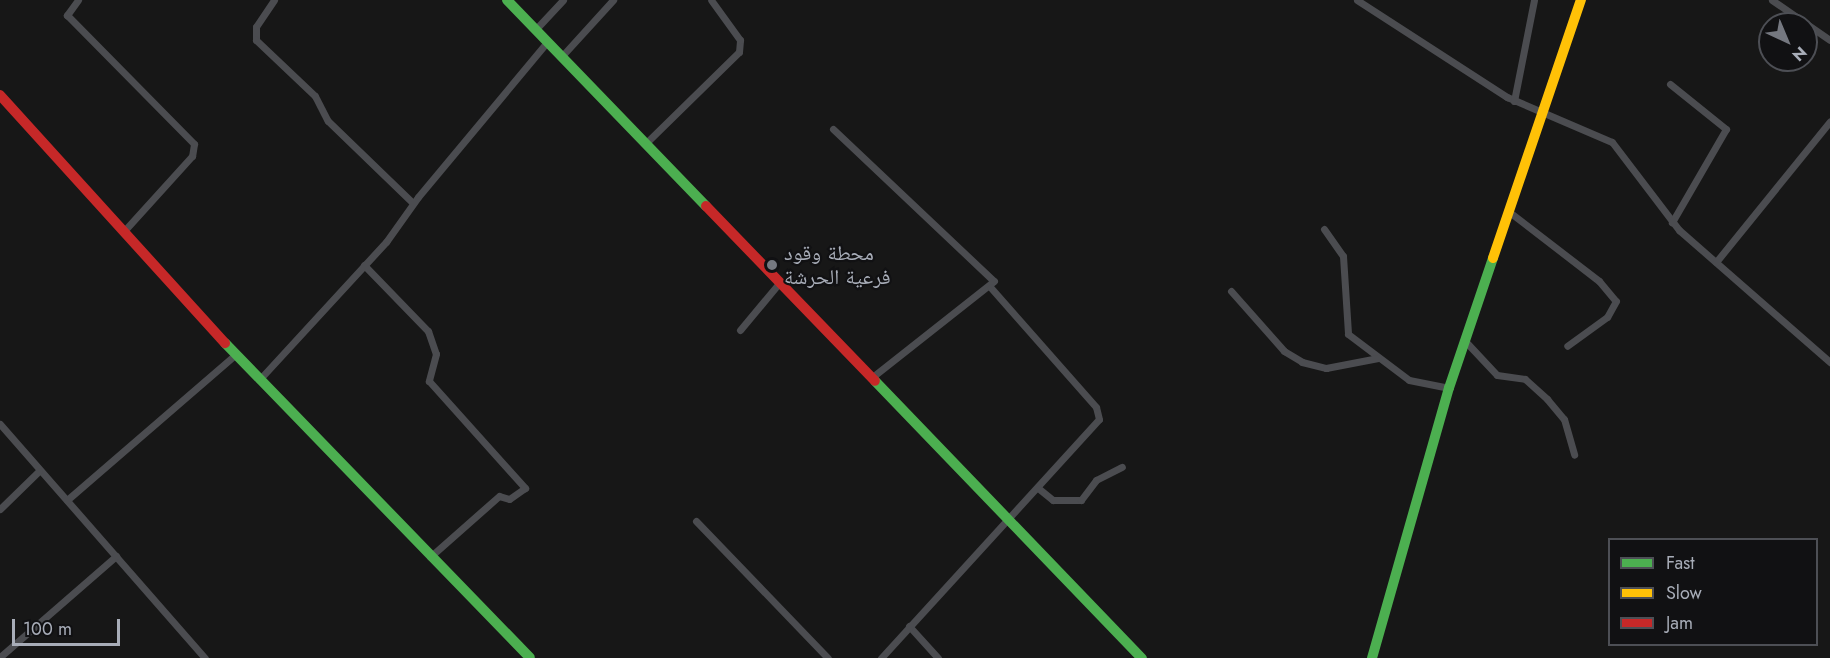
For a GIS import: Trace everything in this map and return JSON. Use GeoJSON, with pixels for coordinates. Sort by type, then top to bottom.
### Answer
{"type":"FeatureCollection","features":[{"type":"Feature","properties":{"kind":"street"},"geometry":{"type":"LineString","coordinates":[[78,0],[67,15],[194,144],[192,156],[125,231]]}},
{"type":"Feature","properties":{"kind":"street"},"geometry":{"type":"LineString","coordinates":[[274,0],[256,27],[256,40],[315,96],[328,121],[413,202]]}},
{"type":"Feature","properties":{"kind":"street"},"geometry":{"type":"LineString","coordinates":[[507,0],[1142,658]]}},
{"type":"Feature","properties":{"kind":"street"},"geometry":{"type":"LineString","coordinates":[[535,30],[563,0]]}},
{"type":"Feature","properties":{"kind":"street"},"geometry":{"type":"LineString","coordinates":[[561,56],[613,0]]}},
{"type":"Feature","properties":{"kind":"street"},"geometry":{"type":"LineString","coordinates":[[646,143],[739,52],[740,40],[711,0]]}},
{"type":"Feature","properties":{"kind":"street"},"geometry":{"type":"LineString","coordinates":[[1357,0],[1514,100],[1542,114],[1612,142],[1672,222],[1830,362]]}},
{"type":"Feature","properties":{"kind":"street"},"geometry":{"type":"LineString","coordinates":[[1514,100],[1534,0]]}},
{"type":"Feature","properties":{"kind":"street"},"geometry":{"type":"LineString","coordinates":[[1372,658],[1449,388],[1512,214],[1542,114],[1581,0]]}},
{"type":"Feature","properties":{"kind":"street"},"geometry":{"type":"LineString","coordinates":[[1772,0],[1830,40]]}},
{"type":"Feature","properties":{"kind":"street"},"geometry":{"type":"LineString","coordinates":[[259,380],[364,265],[413,202],[548,42]]}},
{"type":"Feature","properties":{"kind":"street"},"geometry":{"type":"LineString","coordinates":[[1670,84],[1726,127],[1672,222]]}},
{"type":"Feature","properties":{"kind":"street"},"geometry":{"type":"LineString","coordinates":[[0,95],[235,355],[530,658]]}},
{"type":"Feature","properties":{"kind":"street"},"geometry":{"type":"LineString","coordinates":[[1716,262],[1830,121]]}},
{"type":"Feature","properties":{"kind":"street"},"geometry":{"type":"LineString","coordinates":[[833,129],[945,239],[986,269],[994,279],[991,288],[871,378]]}},
{"type":"Feature","properties":{"kind":"street"},"geometry":{"type":"LineString","coordinates":[[1512,214],[1599,281],[1617,301],[1607,317],[1567,346]]}},
{"type":"Feature","properties":{"kind":"street"},"geometry":{"type":"LineString","coordinates":[[1324,229],[1343,256],[1346,331],[1378,358],[1410,380],[1449,388]]}},
{"type":"Feature","properties":{"kind":"street"},"geometry":{"type":"LineString","coordinates":[[364,265],[431,336],[436,354],[429,381],[525,488],[509,499],[499,496],[430,557]]}},
{"type":"Feature","properties":{"kind":"street"},"geometry":{"type":"LineString","coordinates":[[740,330],[780,282]]}},
{"type":"Feature","properties":{"kind":"street"},"geometry":{"type":"LineString","coordinates":[[881,658],[1098,422],[1099,412],[991,288]]}},
{"type":"Feature","properties":{"kind":"street"},"geometry":{"type":"LineString","coordinates":[[1231,291],[1284,351],[1302,362],[1326,368],[1378,358]]}},
{"type":"Feature","properties":{"kind":"street"},"geometry":{"type":"LineString","coordinates":[[1466,342],[1497,375],[1525,379],[1547,399],[1564,419],[1574,455]]}},
{"type":"Feature","properties":{"kind":"street"},"geometry":{"type":"LineString","coordinates":[[67,500],[235,355]]}},
{"type":"Feature","properties":{"kind":"street"},"geometry":{"type":"LineString","coordinates":[[0,424],[205,658]]}},
{"type":"Feature","properties":{"kind":"street"},"geometry":{"type":"LineString","coordinates":[[1038,488],[1053,500],[1081,500],[1096,480],[1122,467]]}},
{"type":"Feature","properties":{"kind":"street"},"geometry":{"type":"LineString","coordinates":[[0,509],[39,471]]}},
{"type":"Feature","properties":{"kind":"street"},"geometry":{"type":"LineString","coordinates":[[696,521],[828,658]]}},
{"type":"Feature","properties":{"kind":"street"},"geometry":{"type":"LineString","coordinates":[[0,657],[116,556]]}},
{"type":"Feature","properties":{"kind":"street"},"geometry":{"type":"LineString","coordinates":[[909,627],[938,658]]}},
{"type":"Feature","properties":{"kind":"traffic: fast"},"geometry":{"type":"LineString","coordinates":[[507,0],[706,206]]}},
{"type":"Feature","properties":{"kind":"traffic: fast"},"geometry":{"type":"LineString","coordinates":[[1372,658],[1449,388],[1493,258]]}},
{"type":"Feature","properties":{"kind":"traffic: fast"},"geometry":{"type":"LineString","coordinates":[[225,343],[530,658]]}},
{"type":"Feature","properties":{"kind":"traffic: fast"},"geometry":{"type":"LineString","coordinates":[[875,381],[1142,658]]}},
{"type":"Feature","properties":{"kind":"traffic: slow"},"geometry":{"type":"LineString","coordinates":[[1493,258],[1581,0]]}},
{"type":"Feature","properties":{"kind":"traffic: jam"},"geometry":{"type":"LineString","coordinates":[[0,95],[225,343]]}},
{"type":"Feature","properties":{"kind":"traffic: jam"},"geometry":{"type":"LineString","coordinates":[[706,206],[875,381]]}},
{"type":"Feature","properties":{"kind":"place","name":"محطة وقود فرعية الحرشة"},"geometry":{"type":"Point","coordinates":[772,265]}}]}
